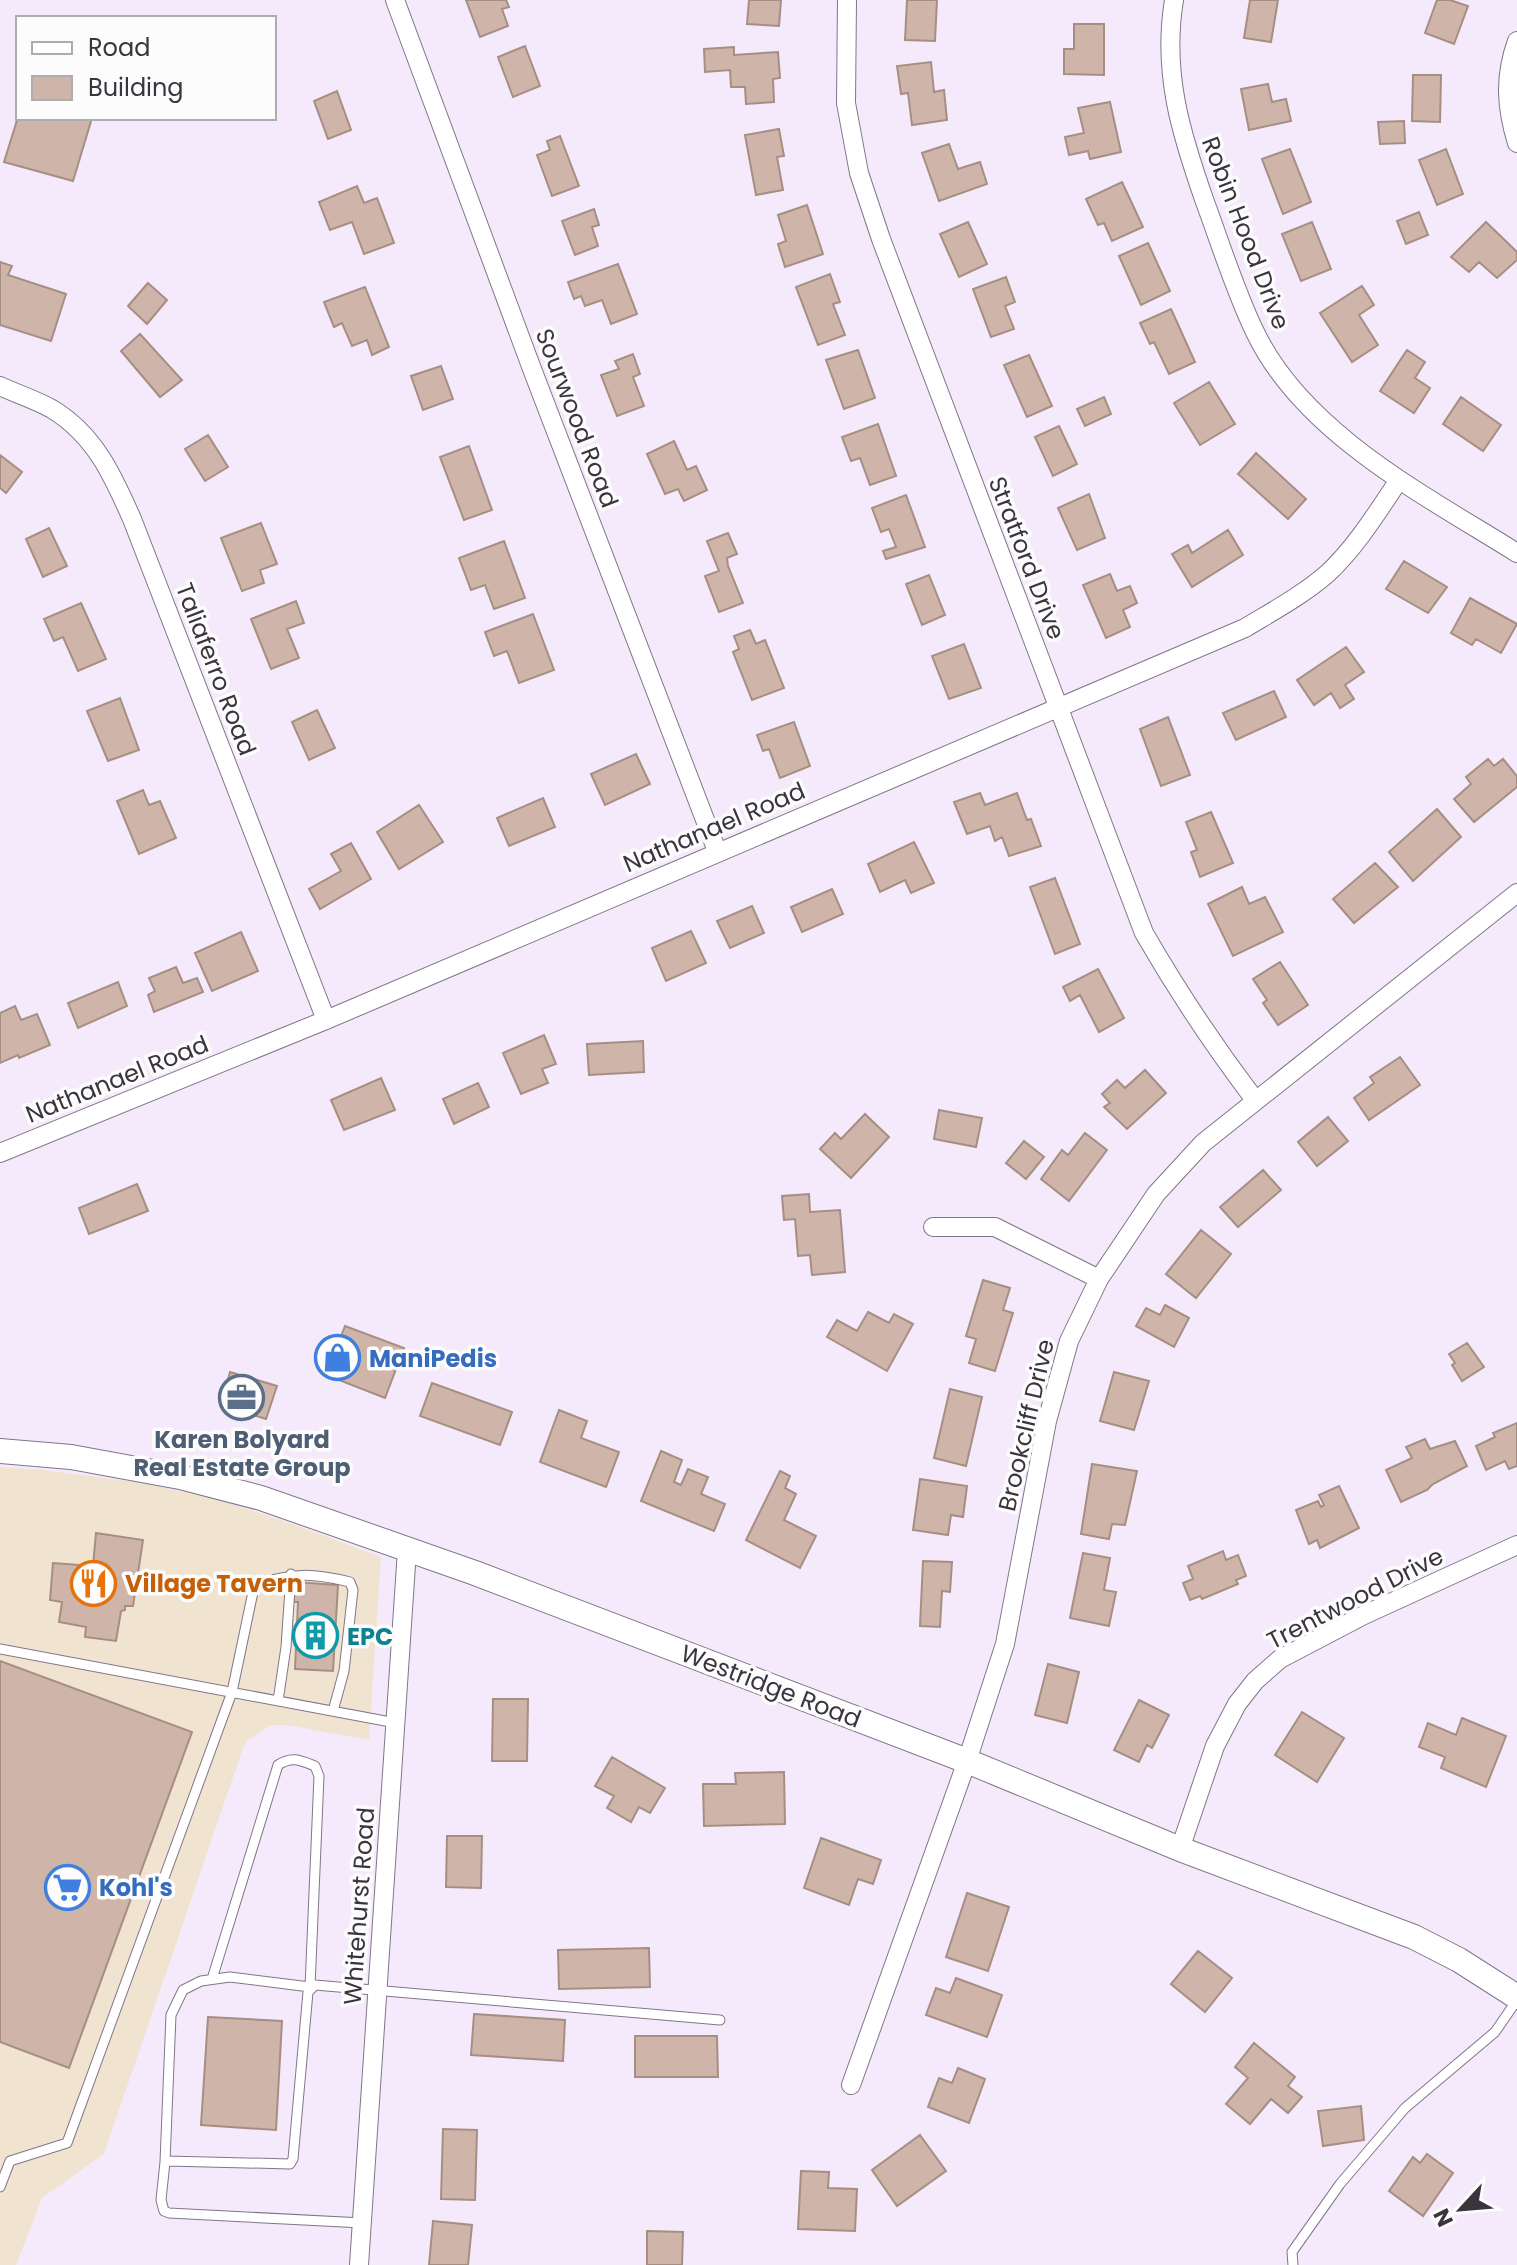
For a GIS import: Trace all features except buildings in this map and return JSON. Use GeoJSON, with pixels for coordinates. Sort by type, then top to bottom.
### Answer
{"type":"FeatureCollection","features":[{"type":"Feature","properties":{"kind":"main road","name":"Westridge Road"},"geometry":{"type":"LineString","coordinates":[[0,1451],[71,1457],[180,1477],[261,1498],[475,1573],[967,1761],[1180,1849],[1414,1937],[1459,1960],[1517,1998]]}},
{"type":"Feature","properties":{"kind":"street","name":"Sourwood Road"},"geometry":{"type":"LineString","coordinates":[[395,0],[532,369],[717,851]]}},
{"type":"Feature","properties":{"kind":"street","name":"Stratford Drive"},"geometry":{"type":"LineString","coordinates":[[847,0],[846,103],[859,173],[908,309],[1144,933],[1168,977],[1208,1038],[1255,1100]]}},
{"type":"Feature","properties":{"kind":"street","name":"Robin Hood Drive"},"geometry":{"type":"LineString","coordinates":[[1174,0],[1170,23],[1171,77],[1183,141],[1256,334],[1289,385],[1340,436],[1399,480],[1517,553]]}},
{"type":"Feature","properties":{"kind":"street"},"geometry":{"type":"LineString","coordinates":[[1517,41],[1506,89],[1509,118],[1517,143]]}},
{"type":"Feature","properties":{"kind":"street","name":"Taliaferro Road"},"geometry":{"type":"LineString","coordinates":[[0,386],[51,409],[81,430],[108,464],[326,1020]]}},
{"type":"Feature","properties":{"kind":"street","name":"Nathanael Road"},"geometry":{"type":"LineString","coordinates":[[0,1153],[326,1020],[1245,628],[1328,572],[1375,516],[1399,480]]}},
{"type":"Feature","properties":{"kind":"street","name":"Brookcliff Drive"},"geometry":{"type":"LineString","coordinates":[[851,2085],[967,1761],[1005,1644],[1050,1408],[1069,1341],[1099,1279],[1156,1194],[1203,1143],[1517,893]]}},
{"type":"Feature","properties":{"kind":"street"},"geometry":{"type":"LineString","coordinates":[[933,1227],[995,1227],[1099,1279]]}},
{"type":"Feature","properties":{"kind":"street","name":"Trentwood Drive"},"geometry":{"type":"LineString","coordinates":[[1180,1849],[1215,1746],[1237,1704],[1255,1681],[1280,1659],[1364,1615],[1517,1545]]}},
{"type":"Feature","properties":{"kind":"street","name":"Whitehurst Road"},"geometry":{"type":"LineString","coordinates":[[359,2265],[407,1550]]}},
{"type":"Feature","properties":{"kind":"lane"},"geometry":{"type":"LineString","coordinates":[[0,2187],[10,2161],[67,2143],[232,1692],[253,1592],[259,1583],[291,1574],[320,1575],[350,1582],[353,1590],[344,1671],[333,1711]]}},
{"type":"Feature","properties":{"kind":"lane"},"geometry":{"type":"LineString","coordinates":[[278,1701],[286,1647],[291,1574]]}},
{"type":"Feature","properties":{"kind":"lane"},"geometry":{"type":"LineString","coordinates":[[0,1649],[396,1723]]}},
{"type":"Feature","properties":{"kind":"lane"},"geometry":{"type":"LineString","coordinates":[[165,2162],[290,2164],[293,2159],[310,1987],[319,1776],[315,1766],[299,1759],[287,1759],[278,1765],[212,1979]]}},
{"type":"Feature","properties":{"kind":"lane"},"geometry":{"type":"LineString","coordinates":[[363,2223],[164,2211],[161,2200],[171,2015],[183,1990],[201,1981],[230,1977],[310,1987],[378,1990],[720,2020]]}},
{"type":"Feature","properties":{"kind":"lane"},"geometry":{"type":"LineString","coordinates":[[1293,2265],[1292,2252],[1340,2184],[1405,2108],[1495,2032],[1517,1998]]}},
{"type":"Feature","properties":{"kind":"shaded area"},"geometry":{"type":"Polygon","coordinates":[[[0,1467],[144,1483],[216,1499],[381,1557],[369,1740],[286,1725],[271,1725],[249,1739],[243,1748],[104,2154],[42,2198],[16,2265],[0,2265],[0,1467]]]}},
{"type":"Feature","properties":{"kind":"place","name":"ManiPedis"},"geometry":{"type":"Point","coordinates":[338,1358]}},
{"type":"Feature","properties":{"kind":"place","name":"Karen Bolyard Real Estate Group"},"geometry":{"type":"Point","coordinates":[242,1397]}},
{"type":"Feature","properties":{"kind":"place","name":"Village Tavern"},"geometry":{"type":"Point","coordinates":[94,1583]}},
{"type":"Feature","properties":{"kind":"place","name":"EPC"},"geometry":{"type":"Point","coordinates":[316,1636]}},
{"type":"Feature","properties":{"kind":"place","name":"Kohl's"},"geometry":{"type":"Point","coordinates":[68,1887]}}]}
